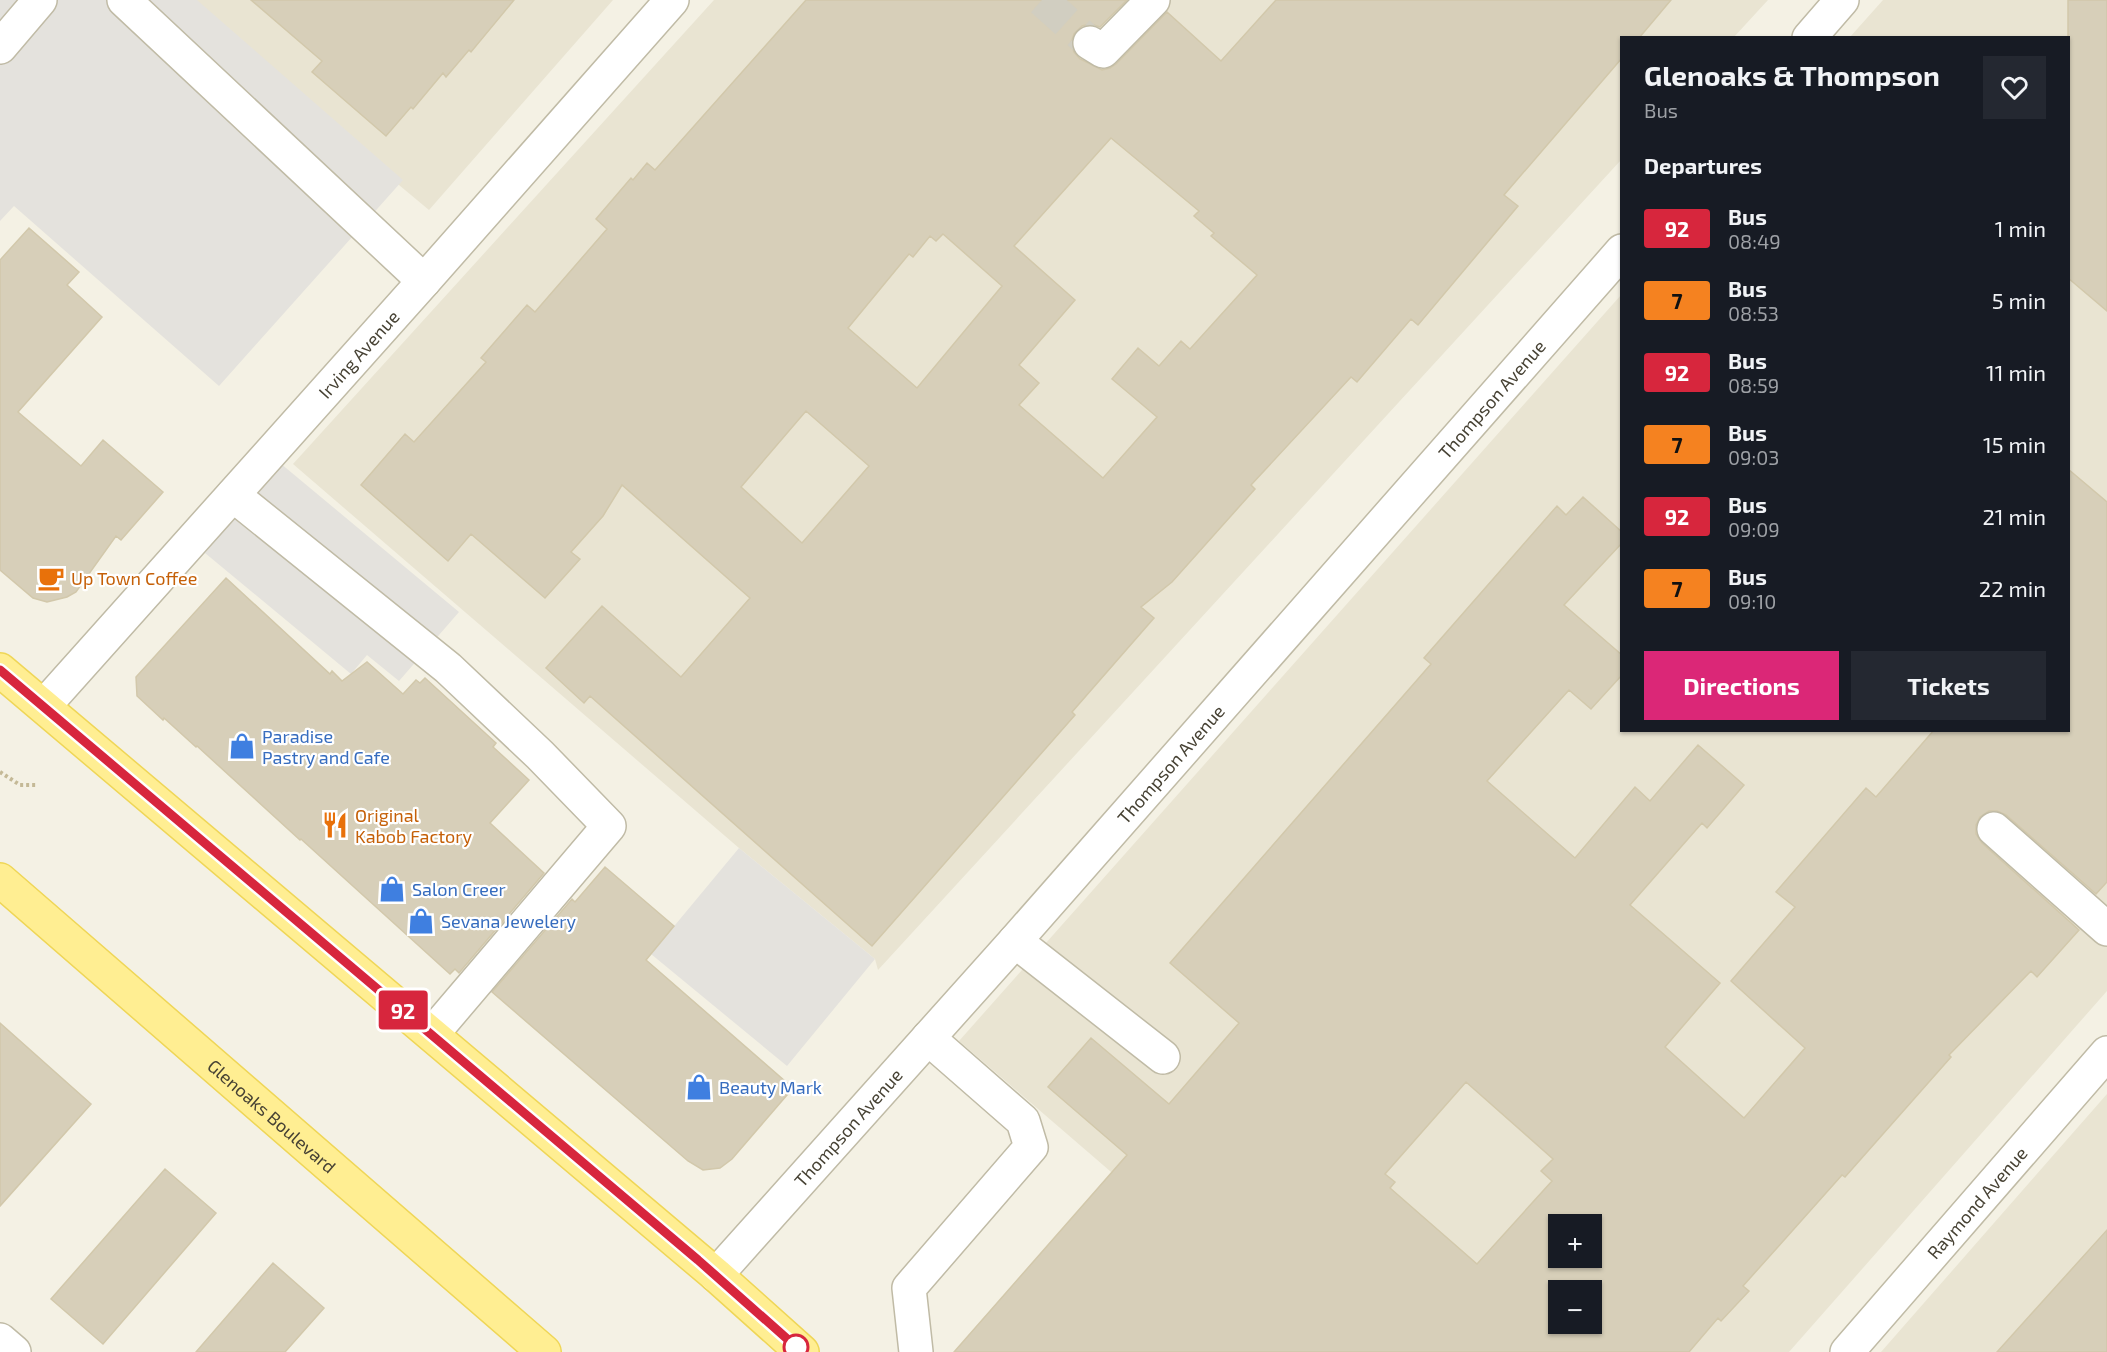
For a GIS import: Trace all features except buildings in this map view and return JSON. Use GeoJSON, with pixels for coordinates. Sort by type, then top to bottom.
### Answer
{"type":"FeatureCollection","features":[{"type":"Feature","properties":{"kind":"main road"},"geometry":{"type":"LineString","coordinates":[[0,670],[716,1275],[802,1352]]}},
{"type":"Feature","properties":{"kind":"main road","name":"Glenoaks Boulevard"},"geometry":{"type":"LineString","coordinates":[[0,880],[544,1352]]}},
{"type":"Feature","properties":{"kind":"street"},"geometry":{"type":"LineString","coordinates":[[0,47],[40,0]]}},
{"type":"Feature","properties":{"kind":"street"},"geometry":{"type":"LineString","coordinates":[[124,0],[424,281]]}},
{"type":"Feature","properties":{"kind":"street","name":"Irving Avenue"},"geometry":{"type":"LineString","coordinates":[[44,706],[672,0]]}},
{"type":"Feature","properties":{"kind":"street"},"geometry":{"type":"LineString","coordinates":[[1090,42],[1103,51],[1153,0]]}},
{"type":"Feature","properties":{"kind":"street"},"geometry":{"type":"LineString","coordinates":[[1811,36],[1842,0]]}},
{"type":"Feature","properties":{"kind":"street","name":"Thompson Avenue"},"geometry":{"type":"LineString","coordinates":[[716,1275],[1015,941],[1620,253]]}},
{"type":"Feature","properties":{"kind":"street"},"geometry":{"type":"LineString","coordinates":[[233,495],[448,668],[540,755],[609,826],[432,1034]]}},
{"type":"Feature","properties":{"kind":"street"},"geometry":{"type":"LineString","coordinates":[[1994,829],[2107,929]]}},
{"type":"Feature","properties":{"kind":"street"},"geometry":{"type":"LineString","coordinates":[[1015,941],[1162,1058]]}},
{"type":"Feature","properties":{"kind":"street"},"geometry":{"type":"LineString","coordinates":[[916,1352],[909,1288],[1031,1147],[1023,1121],[928,1038]]}},
{"type":"Feature","properties":{"kind":"street","name":"Raymond Avenue"},"geometry":{"type":"LineString","coordinates":[[1846,1352],[2107,1053]]}},
{"type":"Feature","properties":{"kind":"street"},"geometry":{"type":"LineString","coordinates":[[0,1340],[14,1352]]}},
{"type":"Feature","properties":{"kind":"path"},"geometry":{"type":"LineString","coordinates":[[0,772],[20,785],[38,785]]}},
{"type":"Feature","properties":{"kind":"shaded area"},"geometry":{"type":"Polygon","coordinates":[[[0,0],[197,0],[403,180],[219,386],[14,206],[0,221],[0,0]]]}},
{"type":"Feature","properties":{"kind":"shaded area"},"geometry":{"type":"Polygon","coordinates":[[[177,0],[613,0],[429,210],[177,0]]]}},
{"type":"Feature","properties":{"kind":"shaded area"},"geometry":{"type":"Polygon","coordinates":[[[714,0],[1768,0],[1735,36],[1620,36],[1620,161],[878,970],[875,959],[739,848],[293,464],[714,0]]]}},
{"type":"Feature","properties":{"kind":"shaded area"},"geometry":{"type":"Polygon","coordinates":[[[1883,0],[2107,0],[2107,991],[1789,1352],[1320,1352],[959,1041],[1620,296],[1620,732],[2070,732],[2070,36],[1851,36],[1883,0]]]}},
{"type":"Feature","properties":{"kind":"shaded area"},"geometry":{"type":"Polygon","coordinates":[[[280,463],[459,612],[399,681],[367,655],[351,674],[205,553],[280,463]]]}},
{"type":"Feature","properties":{"kind":"shaded area"},"geometry":{"type":"Polygon","coordinates":[[[739,848],[875,959],[787,1066],[651,954],[739,848]]]}},
{"type":"Feature","properties":{"kind":"shaded area"},"geometry":{"type":"Polygon","coordinates":[[[2107,1094],[2107,1352],[1881,1352],[2107,1094]]]}},
{"type":"Feature","properties":{"kind":"tunnel"},"geometry":{"type":"LineString","coordinates":[[1042,0],[1090,43]]}},
{"type":"Feature","properties":{"kind":"bus line","name":"92"},"geometry":{"type":"LineString","coordinates":[[0,670],[698,1260],[802,1352]]}},
{"type":"Feature","properties":{"kind":"place","name":"Up Town Coffee"},"geometry":{"type":"Point","coordinates":[51,578]}},
{"type":"Feature","properties":{"kind":"place","name":"Paradise Pastry and Cafe"},"geometry":{"type":"Point","coordinates":[242,746]}},
{"type":"Feature","properties":{"kind":"place","name":"Original Kabob Factory"},"geometry":{"type":"Point","coordinates":[335,825]}},
{"type":"Feature","properties":{"kind":"place","name":"Salon Creer"},"geometry":{"type":"Point","coordinates":[392,889]}},
{"type":"Feature","properties":{"kind":"place","name":"Sevana Jewelery"},"geometry":{"type":"Point","coordinates":[421,921]}},
{"type":"Feature","properties":{"kind":"place","name":"Beauty Mark"},"geometry":{"type":"Point","coordinates":[699,1087]}}]}
